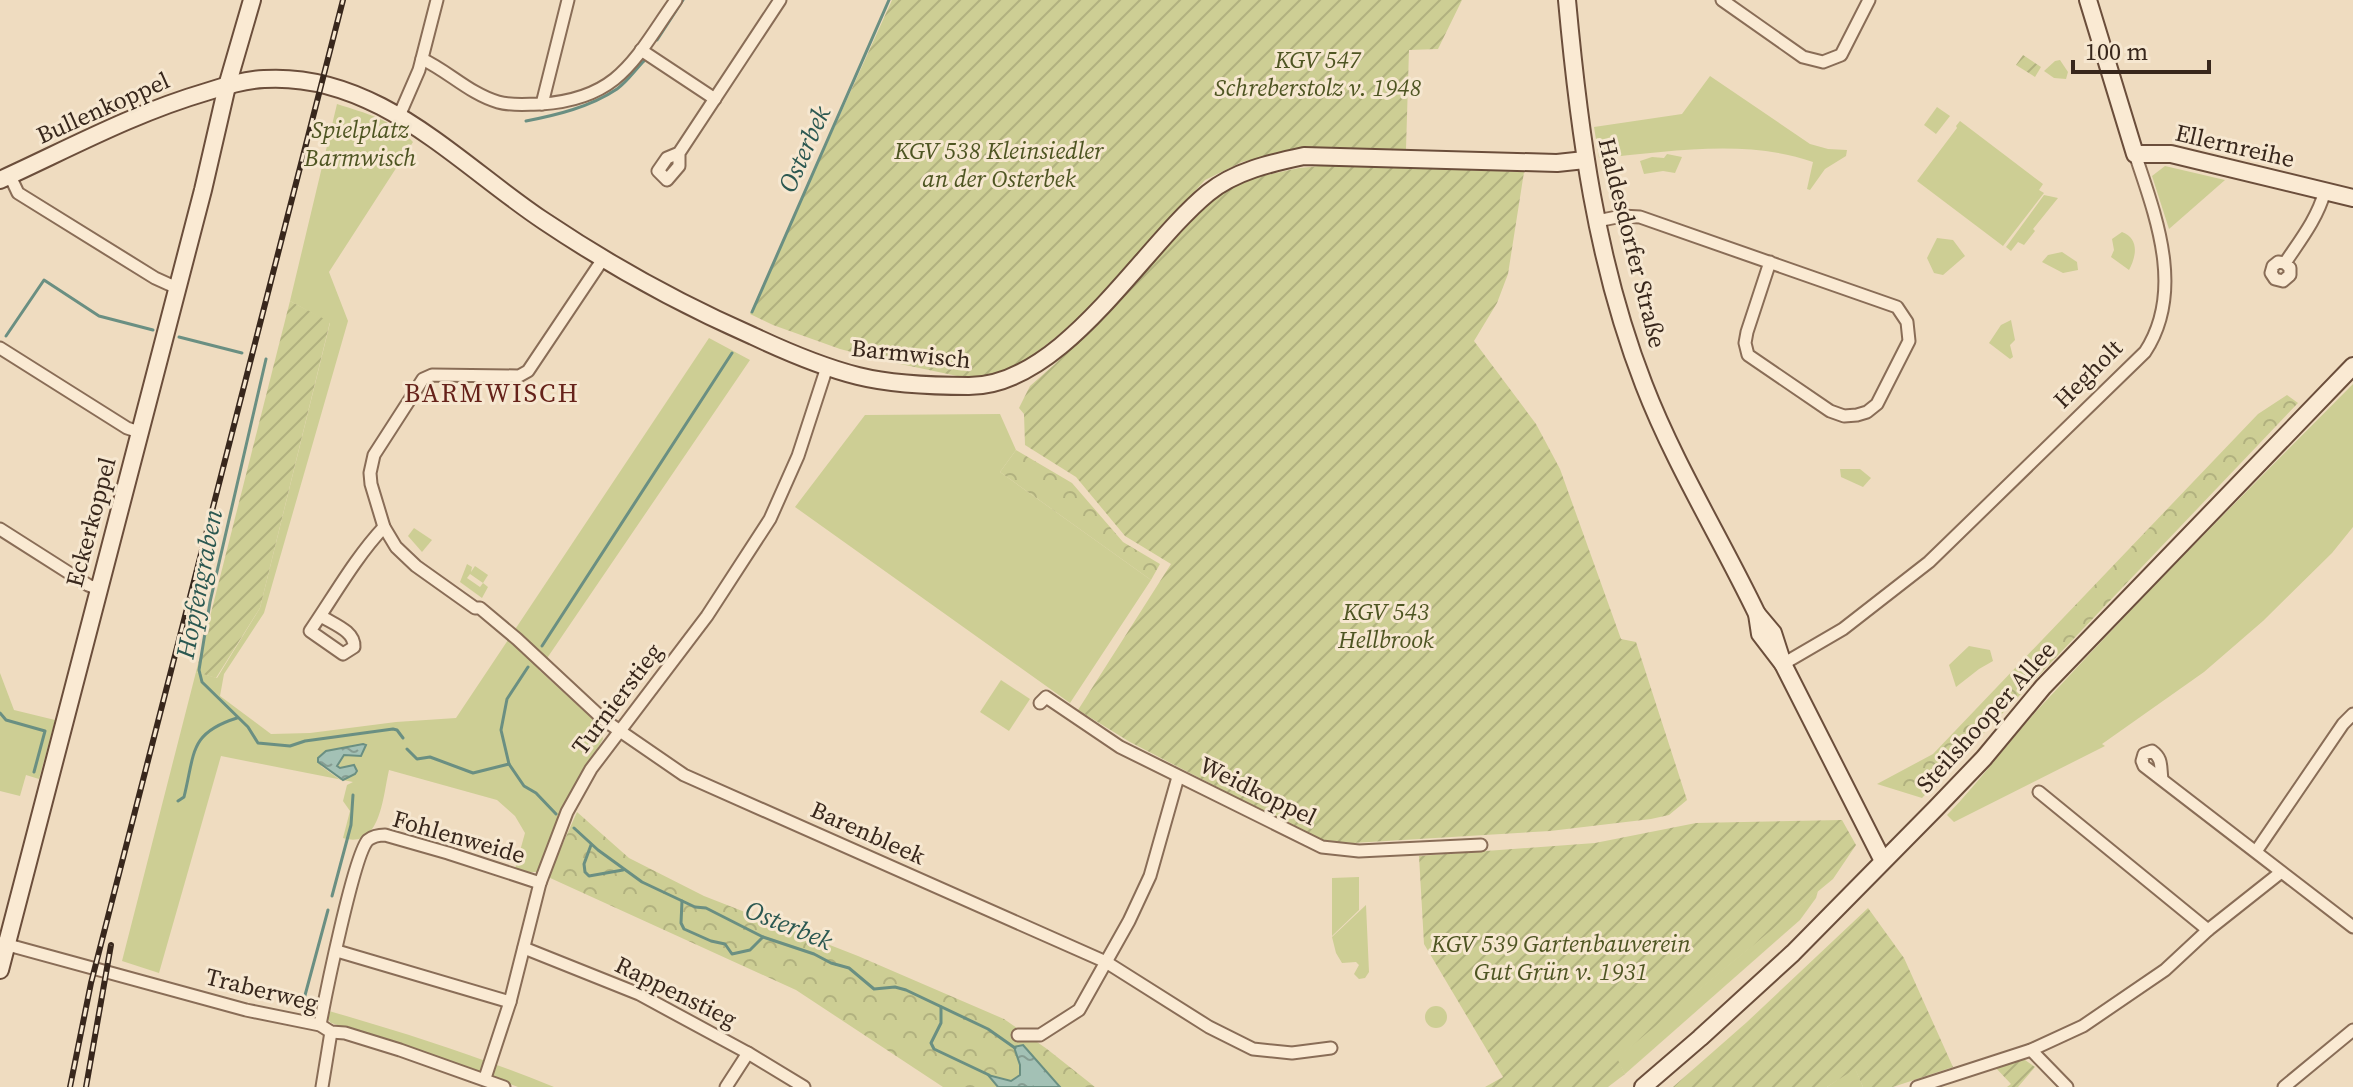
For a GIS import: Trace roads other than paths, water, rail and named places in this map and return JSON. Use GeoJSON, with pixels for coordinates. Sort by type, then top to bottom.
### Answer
{"type":"FeatureCollection","features":[{"type":"Feature","properties":{"kind":"street","name":"Eckerkoppel"},"geometry":{"type":"LineString","coordinates":[[0,970],[3,943],[252,0]]}},
{"type":"Feature","properties":{"kind":"street"},"geometry":{"type":"LineString","coordinates":[[399,116],[408,101],[422,59],[437,0]]}},
{"type":"Feature","properties":{"kind":"street"},"geometry":{"type":"LineString","coordinates":[[542,104],[568,0]]}},
{"type":"Feature","properties":{"kind":"street"},"geometry":{"type":"LineString","coordinates":[[422,59],[498,102],[560,103],[598,93],[622,74],[676,0]]}},
{"type":"Feature","properties":{"kind":"street"},"geometry":{"type":"LineString","coordinates":[[679,153],[780,0]]}},
{"type":"Feature","properties":{"kind":"street","name":"Haldesdorfer Straße"},"geometry":{"type":"LineString","coordinates":[[1567,0],[1585,160],[1597,221],[1630,347],[1687,481],[1757,614],[1773,633],[1783,664],[1883,861]]}},
{"type":"Feature","properties":{"kind":"street"},"geometry":{"type":"LineString","coordinates":[[1722,0],[1803,57],[1823,62],[1841,55],[1869,0]]}},
{"type":"Feature","properties":{"kind":"street","name":"Hegholt"},"geometry":{"type":"LineString","coordinates":[[1783,664],[1843,629],[1929,562],[2145,352],[2158,332],[2164,309],[2163,249],[2088,0]]}},
{"type":"Feature","properties":{"kind":"street"},"geometry":{"type":"LineString","coordinates":[[641,50],[715,99]]}},
{"type":"Feature","properties":{"kind":"street","name":"Barmwisch"},"geometry":{"type":"LineString","coordinates":[[227,86],[262,79],[313,81],[355,93],[399,116],[533,214],[603,259],[656,291],[720,322],[827,367],[862,377],[972,386],[998,383],[1018,376],[1044,359],[1090,318],[1206,194],[1241,173],[1304,156],[1557,163],[1585,160]]}},
{"type":"Feature","properties":{"kind":"street","name":"Bullenkoppel"},"geometry":{"type":"LineString","coordinates":[[5,178],[174,102],[227,86]]}},
{"type":"Feature","properties":{"kind":"street","name":"Ellernreihe"},"geometry":{"type":"LineString","coordinates":[[2135,154],[2171,154],[2353,198]]}},
{"type":"Feature","properties":{"kind":"street"},"geometry":{"type":"LineString","coordinates":[[5,178],[18,193],[177,288]]}},
{"type":"Feature","properties":{"kind":"street"},"geometry":{"type":"LineString","coordinates":[[2285,263],[2310,227],[2325,191]]}},
{"type":"Feature","properties":{"kind":"street"},"geometry":{"type":"LineString","coordinates":[[1597,221],[1622,216],[1640,217],[1888,302],[1902,313],[1908,327],[1907,346],[1871,410],[1844,416],[1830,411],[1748,355],[1745,343],[1747,332],[1770,262]]}},
{"type":"Feature","properties":{"kind":"street"},"geometry":{"type":"LineString","coordinates":[[321,616],[369,543],[384,527],[371,484],[374,455],[423,379],[432,375],[519,376],[528,371],[603,259]]}},
{"type":"Feature","properties":{"kind":"street"},"geometry":{"type":"LineString","coordinates":[[0,348],[127,428],[139,432]]}},
{"type":"Feature","properties":{"kind":"street","name":"Steilshooper Allee"},"geometry":{"type":"LineString","coordinates":[[1643,1087],[1785,961],[1984,758],[2043,687],[2353,366]]}},
{"type":"Feature","properties":{"kind":"street","name":"Turnierstieg"},"geometry":{"type":"LineString","coordinates":[[485,1078],[510,1002],[540,883],[567,812],[591,769],[707,616],[770,519],[798,456],[827,367]]}},
{"type":"Feature","properties":{"kind":"street","name":"Barenbleek"},"geometry":{"type":"LineString","coordinates":[[384,527],[396,547],[416,566],[475,608],[480,608],[619,731],[684,775],[1106,962],[1209,1027],[1253,1049],[1292,1053],[1331,1048]]}},
{"type":"Feature","properties":{"kind":"street"},"geometry":{"type":"LineString","coordinates":[[0,529],[98,589]]}},
{"type":"Feature","properties":{"kind":"street","name":"Weidkoppel"},"geometry":{"type":"LineString","coordinates":[[1040,703],[1046,697],[1120,747],[1322,847],[1359,851],[1481,845]]}},
{"type":"Feature","properties":{"kind":"street"},"geometry":{"type":"LineString","coordinates":[[2257,850],[2343,724],[2353,714]]}},
{"type":"Feature","properties":{"kind":"street"},"geometry":{"type":"LineString","coordinates":[[1018,1035],[1040,1035],[1079,1010],[1150,876],[1178,777]]}},
{"type":"Feature","properties":{"kind":"street"},"geometry":{"type":"LineString","coordinates":[[2162,779],[2353,927]]}},
{"type":"Feature","properties":{"kind":"street"},"geometry":{"type":"LineString","coordinates":[[2039,792],[2208,930]]}},
{"type":"Feature","properties":{"kind":"street","name":"Fohlenweide"},"geometry":{"type":"LineString","coordinates":[[322,1087],[325,1029],[337,951],[362,849],[369,839],[377,835],[448,853],[540,883]]}},
{"type":"Feature","properties":{"kind":"street"},"geometry":{"type":"LineString","coordinates":[[1917,1087],[2031,1050],[2083,1026],[2165,970],[2208,930],[2280,873]]}},
{"type":"Feature","properties":{"kind":"street","name":"Traberweg"},"geometry":{"type":"LineString","coordinates":[[3,943],[246,1010],[345,1033],[485,1078],[504,1087]]}},
{"type":"Feature","properties":{"kind":"street","name":"Rappenstieg"},"geometry":{"type":"LineString","coordinates":[[524,948],[639,994],[804,1087]]}},
{"type":"Feature","properties":{"kind":"street"},"geometry":{"type":"LineString","coordinates":[[337,951],[510,1002]]}},
{"type":"Feature","properties":{"kind":"street"},"geometry":{"type":"LineString","coordinates":[[2284,1087],[2353,1030]]}},
{"type":"Feature","properties":{"kind":"street"},"geometry":{"type":"LineString","coordinates":[[2031,1050],[2067,1087]]}},
{"type":"Feature","properties":{"kind":"street"},"geometry":{"type":"LineString","coordinates":[[726,1087],[748,1053]]}},
{"type":"Feature","properties":{"kind":"water"},"geometry":{"type":"Polygon","coordinates":[[[366,745],[361,756],[344,755],[337,766],[354,765],[357,771],[343,780],[318,762],[326,751],[366,745]]]}},
{"type":"Feature","properties":{"kind":"water"},"geometry":{"type":"Polygon","coordinates":[[[1023,1045],[1060,1087],[998,1087],[988,1075],[1011,1081],[1020,1075],[1014,1047],[1023,1045]]]}},
{"type":"Feature","properties":{"kind":"waterway"},"geometry":{"type":"LineString","coordinates":[[657,40],[683,0]]}},
{"type":"Feature","properties":{"kind":"waterway","name":"Osterbek"},"geometry":{"type":"LineString","coordinates":[[752,312],[889,0]]}},
{"type":"Feature","properties":{"kind":"waterway"},"geometry":{"type":"LineString","coordinates":[[526,121],[596,101],[617,89],[644,61]]}},
{"type":"Feature","properties":{"kind":"waterway","name":"Hopfengraben"},"geometry":{"type":"LineString","coordinates":[[6,336],[44,280],[99,316],[153,330]]}},
{"type":"Feature","properties":{"kind":"waterway","name":"Hopfengraben"},"geometry":{"type":"LineString","coordinates":[[179,337],[242,353]]}},
{"type":"Feature","properties":{"kind":"waterway","name":"Osterbek"},"geometry":{"type":"LineString","coordinates":[[542,646],[732,353]]}},
{"type":"Feature","properties":{"kind":"waterway","name":"Hopfengraben"},"geometry":{"type":"LineString","coordinates":[[266,359],[210,602],[199,670],[202,682],[248,727],[258,743],[290,746],[305,741],[393,729],[403,738]]}},
{"type":"Feature","properties":{"kind":"waterway","name":"Osterbek"},"geometry":{"type":"LineString","coordinates":[[528,667],[507,699],[501,730],[509,764],[524,786],[536,793],[556,814]]}},
{"type":"Feature","properties":{"kind":"waterway"},"geometry":{"type":"LineString","coordinates":[[0,713],[6,720],[45,731],[34,772]]}},
{"type":"Feature","properties":{"kind":"waterway"},"geometry":{"type":"LineString","coordinates":[[178,801],[184,797],[193,757],[202,738],[210,730],[237,718]]}},
{"type":"Feature","properties":{"kind":"waterway","name":"Hopfengraben"},"geometry":{"type":"LineString","coordinates":[[407,749],[417,759],[430,757],[473,773],[509,764]]}},
{"type":"Feature","properties":{"kind":"waterway"},"geometry":{"type":"LineString","coordinates":[[332,896],[351,825],[353,795]]}},
{"type":"Feature","properties":{"kind":"waterway","name":"Osterbek"},"geometry":{"type":"LineString","coordinates":[[574,828],[642,882],[695,907],[706,908],[763,937],[849,968],[874,989],[895,987],[906,990],[988,1029],[1015,1048]]}},
{"type":"Feature","properties":{"kind":"waterway","name":"Osterbek"},"geometry":{"type":"LineString","coordinates":[[591,845],[584,864],[589,876],[623,870]]}},
{"type":"Feature","properties":{"kind":"waterway"},"geometry":{"type":"LineString","coordinates":[[682,901],[681,923],[684,929],[725,944],[732,954],[750,950],[763,937]]}},
{"type":"Feature","properties":{"kind":"waterway"},"geometry":{"type":"LineString","coordinates":[[304,999],[328,910]]}},
{"type":"Feature","properties":{"kind":"waterway","name":"Osterbek"},"geometry":{"type":"LineString","coordinates":[[941,1007],[941,1023],[931,1043],[934,1049],[989,1075]]}},
{"type":"Feature","properties":{"kind":"railway"},"geometry":{"type":"LineString","coordinates":[[70,1087],[91,983],[343,0]]}},
{"type":"Feature","properties":{"kind":"railway"},"geometry":{"type":"LineString","coordinates":[[86,1087],[111,945]]}},
{"type":"Feature","properties":{"kind":"district","name":"BARMWISCH"},"geometry":{"type":"Point","coordinates":[492,393]}},
{"type":"Feature","properties":{"kind":"park label","name":"KGV 547 Schreberstolz v. 1948"},"geometry":{"type":"Point","coordinates":[1318,74]}},
{"type":"Feature","properties":{"kind":"park label","name":"Spielplatz Barmwisch"},"geometry":{"type":"Point","coordinates":[360,144]}},
{"type":"Feature","properties":{"kind":"park label","name":"KGV 538 Kleinsiedler an der Osterbek"},"geometry":{"type":"Point","coordinates":[999,165]}},
{"type":"Feature","properties":{"kind":"park label","name":"KGV 543 Hellbrook"},"geometry":{"type":"Point","coordinates":[1386,626]}},
{"type":"Feature","properties":{"kind":"park label","name":"KGV 539 Gartenbauverein Gut Grün v. 1931"},"geometry":{"type":"Point","coordinates":[1561,958]}}]}
